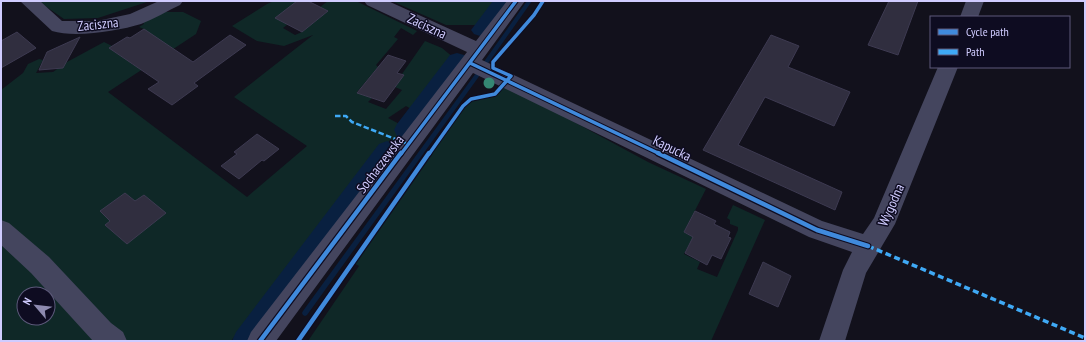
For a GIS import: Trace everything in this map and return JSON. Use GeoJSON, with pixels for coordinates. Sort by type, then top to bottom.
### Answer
{"type":"FeatureCollection","features":[{"type":"Feature","properties":{"kind":"street","name":"Zaciszna"},"geometry":{"type":"LineString","coordinates":[[29,1],[58,27],[97,27],[134,19],[174,1]]}},
{"type":"Feature","properties":{"kind":"street","name":"Zaciszna"},"geometry":{"type":"LineString","coordinates":[[373,1],[475,57]]}},
{"type":"Feature","properties":{"kind":"street","name":"Sochaczewska"},"geometry":{"type":"LineString","coordinates":[[260,341],[516,1]]}},
{"type":"Feature","properties":{"kind":"street"},"geometry":{"type":"LineString","coordinates":[[968,16],[975,1]]}},
{"type":"Feature","properties":{"kind":"street","name":"Kapucka"},"geometry":{"type":"LineString","coordinates":[[475,57],[817,230],[868,246]]}},
{"type":"Feature","properties":{"kind":"street","name":"Wygodna"},"geometry":{"type":"LineString","coordinates":[[832,341],[855,270],[868,246],[884,224],[948,68]]}},
{"type":"Feature","properties":{"kind":"street"},"geometry":{"type":"LineString","coordinates":[[1,230],[40,266],[102,332],[114,341]]}},
{"type":"Feature","properties":{"kind":"green space"},"geometry":{"type":"Polygon","coordinates":[[[38,1],[150,1],[98,18],[64,19],[38,1]]]}},
{"type":"Feature","properties":{"kind":"green space"},"geometry":{"type":"Polygon","coordinates":[[[274,1],[297,1],[288,24],[283,28],[295,35],[302,32],[328,11],[320,7],[328,1],[356,1],[417,31],[413,35],[401,28],[394,37],[398,39],[376,65],[378,67],[357,92],[372,98],[368,102],[386,109],[402,90],[395,87],[404,75],[402,74],[425,41],[442,48],[454,58],[413,110],[406,106],[388,118],[409,129],[309,262],[298,257],[231,341],[1,341],[1,90],[23,73],[28,64],[39,59],[43,60],[36,73],[53,72],[67,62],[104,42],[112,46],[133,65],[144,29],[139,27],[144,24],[142,21],[164,12],[183,12],[201,21],[196,34],[108,92],[247,197],[307,146],[234,97],[313,35],[284,46],[257,41],[232,26],[274,1]]]}},
{"type":"Feature","properties":{"kind":"green space"},"geometry":{"type":"Polygon","coordinates":[[[495,1],[476,25],[446,25],[394,2],[495,1]]]}},
{"type":"Feature","properties":{"kind":"green space"},"geometry":{"type":"Polygon","coordinates":[[[504,84],[648,162],[706,189],[684,232],[693,237],[684,254],[700,262],[697,269],[717,277],[738,230],[738,227],[730,224],[730,220],[727,218],[733,205],[765,220],[711,341],[308,341],[359,266],[352,262],[463,106],[474,99],[494,93],[504,84]]]}},
{"type":"Feature","properties":{"kind":"building"},"geometry":{"type":"Polygon","coordinates":[[[297,1],[308,1],[328,11],[302,32],[275,18],[297,1]]]}},
{"type":"Feature","properties":{"kind":"building"},"geometry":{"type":"Polygon","coordinates":[[[889,1],[918,1],[898,55],[868,45],[889,1]]]}},
{"type":"Feature","properties":{"kind":"building"},"geometry":{"type":"Polygon","coordinates":[[[144,29],[193,62],[230,35],[246,45],[194,83],[198,86],[172,105],[148,89],[159,82],[109,48],[127,37],[130,38],[144,29]]]}},
{"type":"Feature","properties":{"kind":"building"},"geometry":{"type":"Polygon","coordinates":[[[17,32],[36,48],[1,68],[1,41],[17,32]]]}},
{"type":"Feature","properties":{"kind":"building"},"geometry":{"type":"Polygon","coordinates":[[[771,35],[799,46],[788,67],[850,92],[834,126],[765,97],[738,145],[842,192],[835,210],[703,150],[771,35]]]}},
{"type":"Feature","properties":{"kind":"building"},"geometry":{"type":"Polygon","coordinates":[[[80,37],[63,68],[39,70],[47,52],[80,37]]]}},
{"type":"Feature","properties":{"kind":"building"},"geometry":{"type":"Polygon","coordinates":[[[388,55],[406,61],[397,73],[404,75],[384,102],[357,93],[388,55]]]}},
{"type":"Feature","properties":{"kind":"building"},"geometry":{"type":"Polygon","coordinates":[[[257,134],[279,149],[264,161],[262,160],[239,179],[221,166],[237,154],[234,152],[257,134]]]}},
{"type":"Feature","properties":{"kind":"building"},"geometry":{"type":"Polygon","coordinates":[[[125,193],[135,201],[144,195],[166,213],[127,244],[105,225],[110,221],[100,211],[125,193]]]}},
{"type":"Feature","properties":{"kind":"building"},"geometry":{"type":"Polygon","coordinates":[[[695,211],[716,221],[714,224],[730,232],[728,237],[731,238],[721,259],[712,255],[707,265],[685,253],[693,237],[684,232],[695,211]]]}},
{"type":"Feature","properties":{"kind":"building"},"geometry":{"type":"Polygon","coordinates":[[[763,262],[791,276],[778,307],[749,294],[763,262]]]}},
{"type":"Feature","properties":{"kind":"waterway"},"geometry":{"type":"LineString","coordinates":[[480,30],[502,1]]}},
{"type":"Feature","properties":{"kind":"waterway"},"geometry":{"type":"LineString","coordinates":[[485,64],[530,1]]}},
{"type":"Feature","properties":{"kind":"waterway"},"geometry":{"type":"LineString","coordinates":[[404,130],[457,60]]}},
{"type":"Feature","properties":{"kind":"waterway"},"geometry":{"type":"LineString","coordinates":[[305,313],[478,74]]}},
{"type":"Feature","properties":{"kind":"waterway"},"geometry":{"type":"LineString","coordinates":[[245,341],[387,150]]}},
{"type":"Feature","properties":{"kind":"marked path"},"geometry":{"type":"LineString","coordinates":[[335,116],[346,116],[352,122],[408,144]]}},
{"type":"Feature","properties":{"kind":"marked path"},"geometry":{"type":"LineString","coordinates":[[868,246],[1085,338]]}},
{"type":"Feature","properties":{"kind":"cycle path"},"geometry":{"type":"LineString","coordinates":[[260,341],[516,1]]}},
{"type":"Feature","properties":{"kind":"cycle path"},"geometry":{"type":"LineString","coordinates":[[298,341],[334,291],[352,262],[463,106],[471,99],[495,94],[511,76],[493,68],[493,62],[534,15],[543,1]]}},
{"type":"Feature","properties":{"kind":"cycle path"},"geometry":{"type":"LineString","coordinates":[[470,63],[817,230],[868,246]]}}]}
